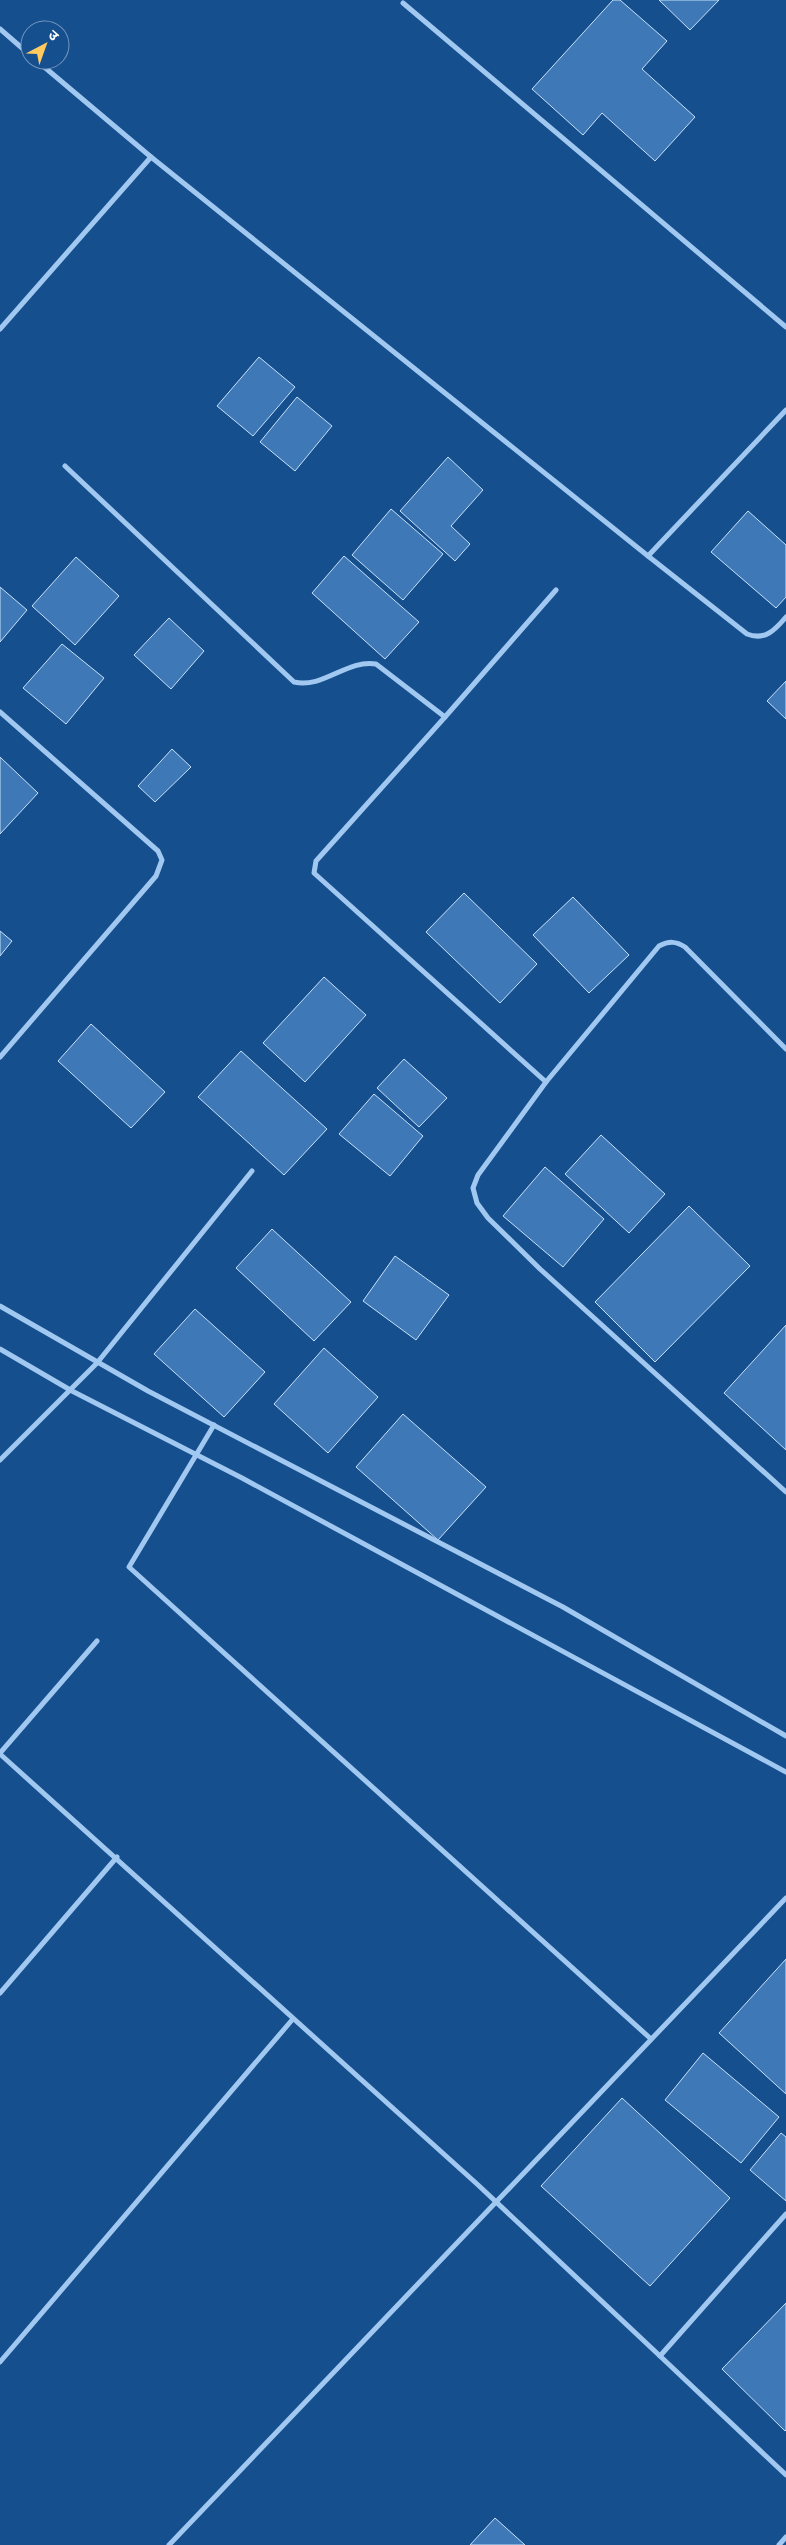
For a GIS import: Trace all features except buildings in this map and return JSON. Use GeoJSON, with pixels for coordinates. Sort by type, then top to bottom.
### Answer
{"type":"FeatureCollection","features":[{"type":"Feature","properties":{"kind":"street"},"geometry":{"type":"LineString","coordinates":[[403,3],[786,327]]}},
{"type":"Feature","properties":{"kind":"street"},"geometry":{"type":"LineString","coordinates":[[0,29],[20,46]]}},
{"type":"Feature","properties":{"kind":"street"},"geometry":{"type":"LineString","coordinates":[[48,70],[151,157],[747,634],[756,638],[765,636],[774,631],[786,617]]}},
{"type":"Feature","properties":{"kind":"street"},"geometry":{"type":"LineString","coordinates":[[0,329],[151,157]]}},
{"type":"Feature","properties":{"kind":"street"},"geometry":{"type":"LineString","coordinates":[[648,556],[786,410]]}},
{"type":"Feature","properties":{"kind":"street"},"geometry":{"type":"LineString","coordinates":[[65,466],[294,682],[308,683],[366,662],[376,664],[445,717]]}},
{"type":"Feature","properties":{"kind":"street"},"geometry":{"type":"LineString","coordinates":[[546,1082],[314,873],[316,861],[556,590]]}},
{"type":"Feature","properties":{"kind":"street"},"geometry":{"type":"LineString","coordinates":[[0,712],[158,851],[162,860],[156,876],[0,1057]]}},
{"type":"Feature","properties":{"kind":"street"},"geometry":{"type":"LineString","coordinates":[[786,1048],[685,947],[677,942],[659,946],[546,1082],[478,1175],[473,1188],[477,1203],[488,1218],[540,1269],[786,1492]]}},
{"type":"Feature","properties":{"kind":"street"},"geometry":{"type":"LineString","coordinates":[[0,1460],[72,1391],[97,1363],[252,1171]]}},
{"type":"Feature","properties":{"kind":"street"},"geometry":{"type":"LineString","coordinates":[[0,1306],[97,1363],[563,1607],[786,1736]]}},
{"type":"Feature","properties":{"kind":"street"},"geometry":{"type":"LineString","coordinates":[[0,1349],[72,1391],[196,1454],[786,1772]]}},
{"type":"Feature","properties":{"kind":"street"},"geometry":{"type":"LineString","coordinates":[[214,1425],[129,1567],[651,2039]]}},
{"type":"Feature","properties":{"kind":"street"},"geometry":{"type":"LineString","coordinates":[[97,1641],[0,1754],[117,1857],[292,2020],[495,2201],[786,2476]]}},
{"type":"Feature","properties":{"kind":"street"},"geometry":{"type":"LineString","coordinates":[[0,1993],[117,1857]]}},
{"type":"Feature","properties":{"kind":"street"},"geometry":{"type":"LineString","coordinates":[[169,2545],[786,1898]]}},
{"type":"Feature","properties":{"kind":"street"},"geometry":{"type":"LineString","coordinates":[[0,2362],[292,2020]]}},
{"type":"Feature","properties":{"kind":"street"},"geometry":{"type":"LineString","coordinates":[[660,2356],[786,2214]]}},
{"type":"Feature","properties":{"kind":"street"},"geometry":{"type":"LineString","coordinates":[[779,2545],[786,2538]]}}]}
